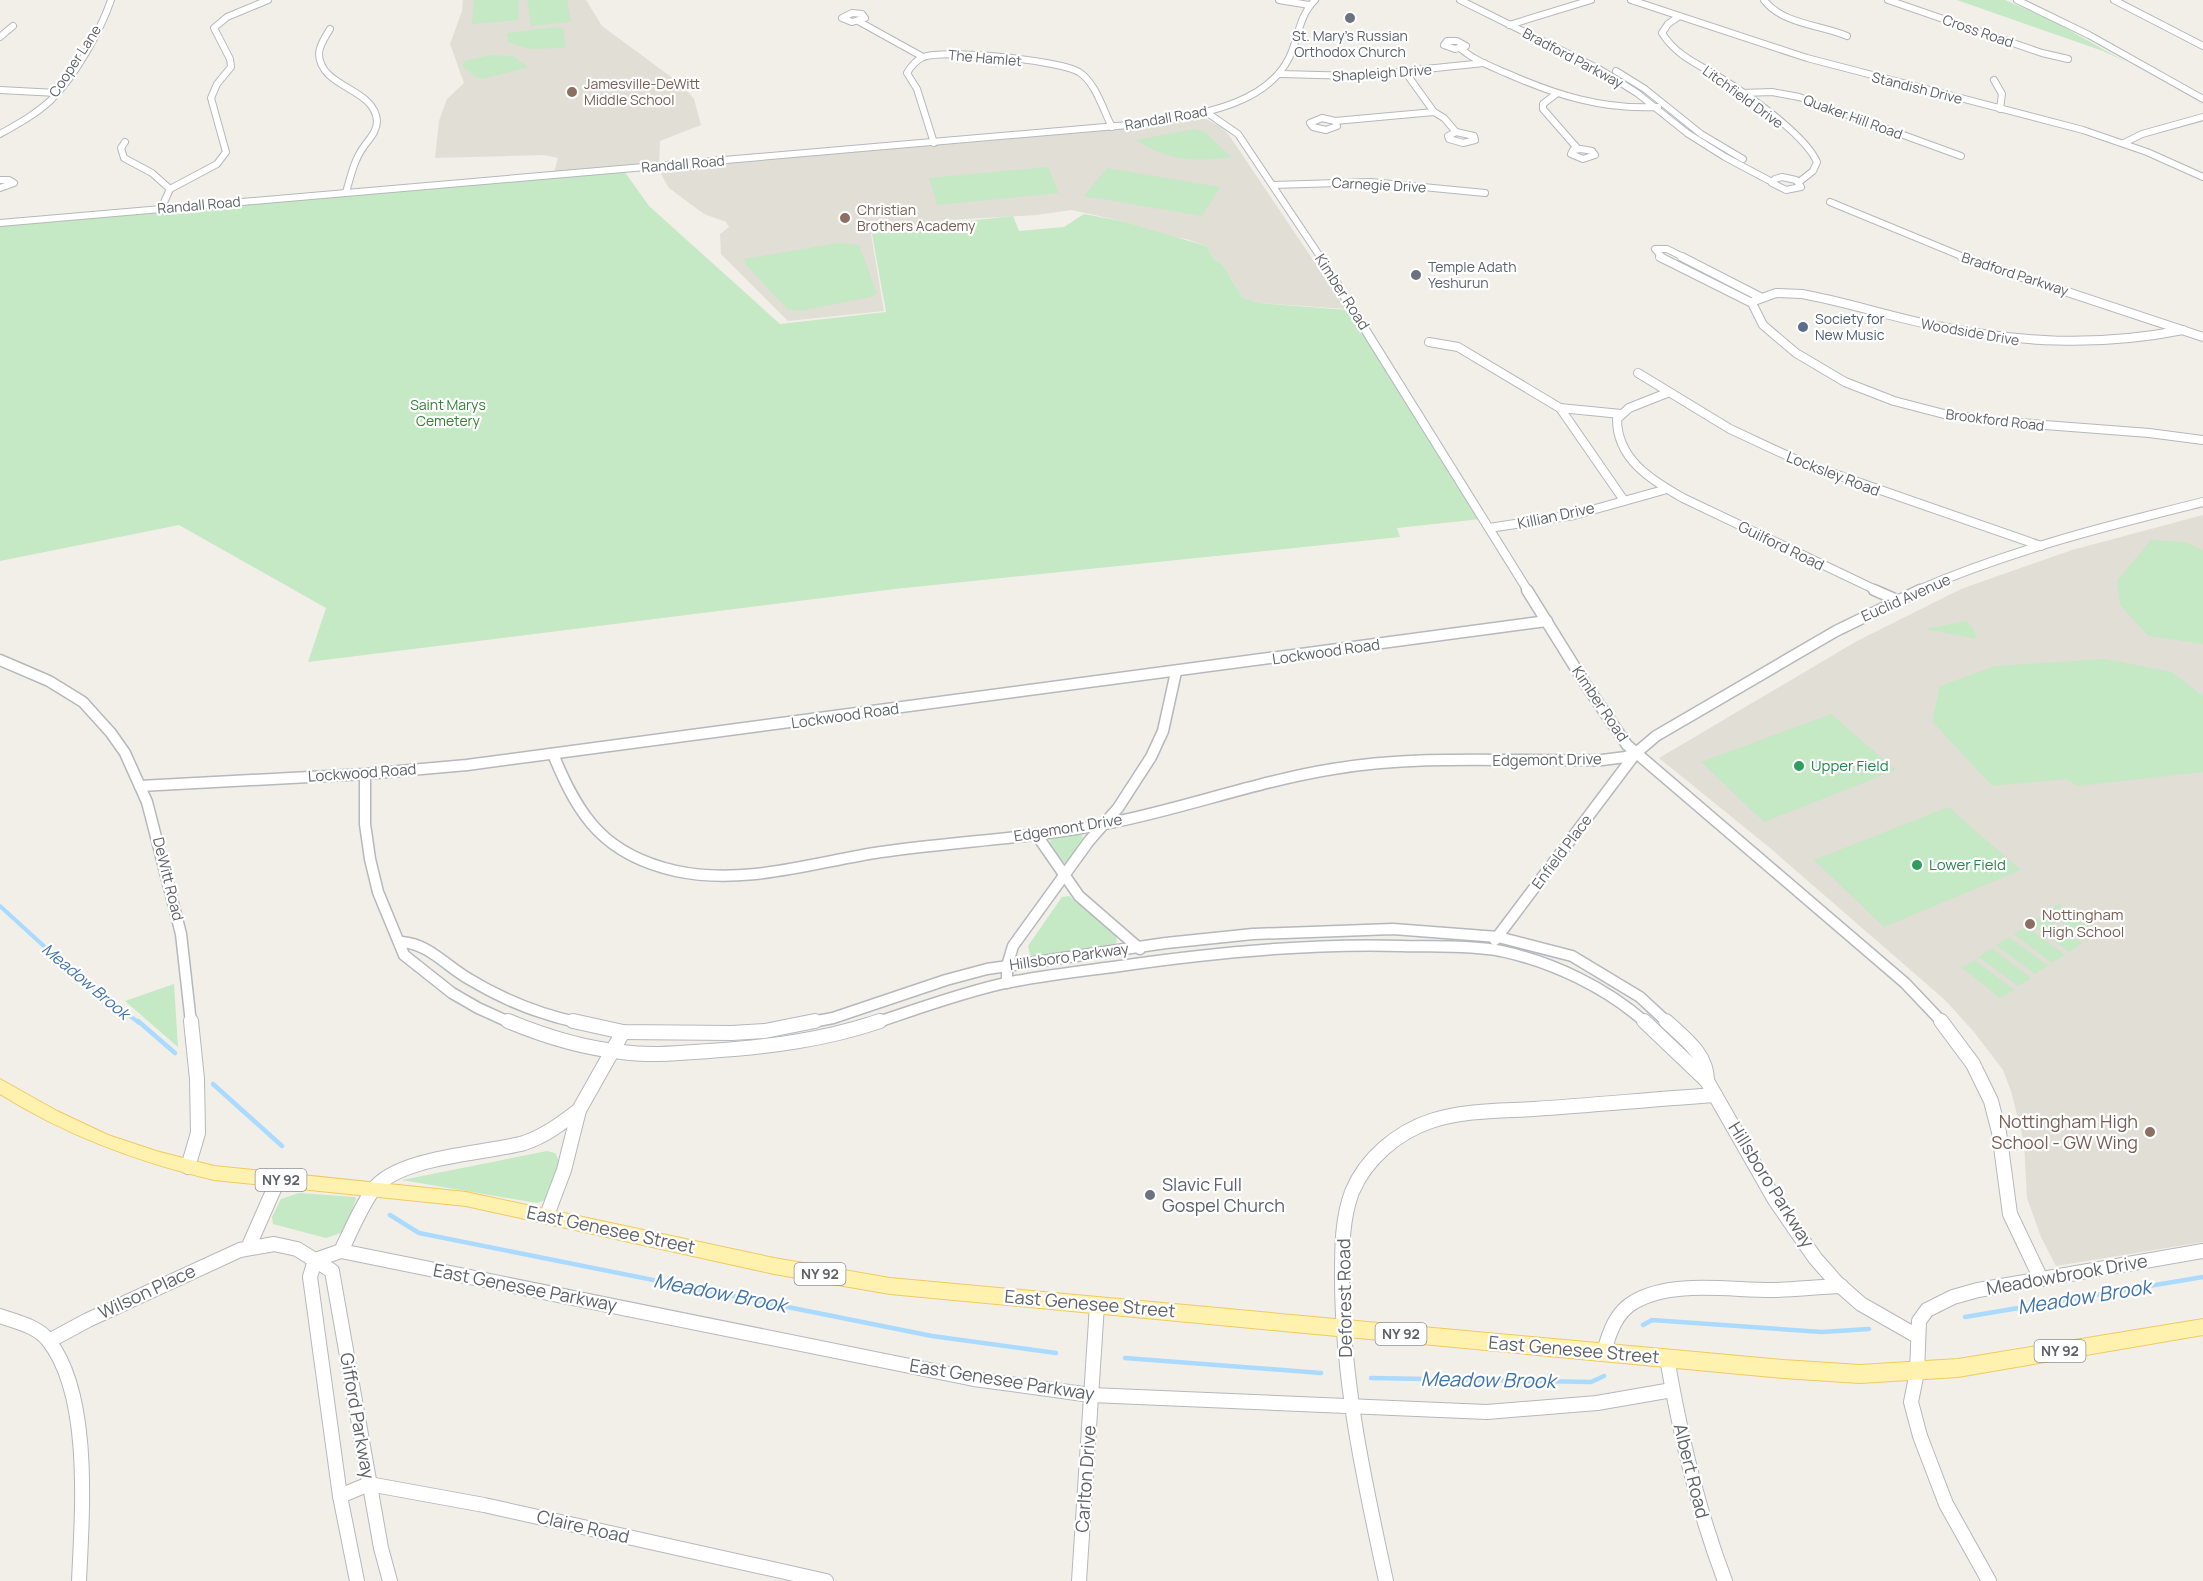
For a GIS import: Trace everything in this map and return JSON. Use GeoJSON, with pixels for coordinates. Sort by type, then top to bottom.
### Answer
{"type":"FeatureCollection","features":[{"type":"Feature","properties":{"kind":"main road","name":"East Genesee Street"},"geometry":{"type":"LineString","coordinates":[[0,1086],[40,1112],[74,1129],[123,1149],[188,1167],[278,1180],[466,1199],[774,1266],[890,1286],[1860,1374],[1917,1372],[1969,1366],[2203,1327]]}},
{"type":"Feature","properties":{"kind":"street","name":"Cooper Lane"},"geometry":{"type":"LineString","coordinates":[[0,134],[36,112],[57,93],[88,44],[111,0]]}},
{"type":"Feature","properties":{"kind":"street"},"geometry":{"type":"LineString","coordinates":[[160,209],[170,189],[218,164],[226,152],[211,98],[217,84],[231,68],[230,58],[214,28],[227,17],[268,0]]}},
{"type":"Feature","properties":{"kind":"street"},"geometry":{"type":"LineString","coordinates":[[1280,0],[1309,5],[1315,0]]}},
{"type":"Feature","properties":{"kind":"street","name":"Bradford Parkway"},"geometry":{"type":"LineString","coordinates":[[1460,0],[1500,20],[1516,22],[1616,71],[1645,90],[1701,134],[1775,180]]}},
{"type":"Feature","properties":{"kind":"street","name":"Bradford Parkway"},"geometry":{"type":"LineString","coordinates":[[1472,0],[1599,69],[1628,87],[1706,145],[1775,180],[1792,179],[1802,185],[1800,188],[1790,190],[1776,187],[1775,180]]}},
{"type":"Feature","properties":{"kind":"street"},"geometry":{"type":"LineString","coordinates":[[1508,21],[1569,0]]}},
{"type":"Feature","properties":{"kind":"street"},"geometry":{"type":"LineString","coordinates":[[1516,22],[1591,0]]}},
{"type":"Feature","properties":{"kind":"street","name":"Standish Drive"},"geometry":{"type":"LineString","coordinates":[[1631,0],[1807,58],[2124,143],[2203,177]]}},
{"type":"Feature","properties":{"kind":"street"},"geometry":{"type":"LineString","coordinates":[[1764,0],[1769,8],[1779,14],[1847,36]]}},
{"type":"Feature","properties":{"kind":"street","name":"Cross Road"},"geometry":{"type":"LineString","coordinates":[[1888,0],[2031,49],[2068,59]]}},
{"type":"Feature","properties":{"kind":"street"},"geometry":{"type":"LineString","coordinates":[[2017,0],[2089,35],[2203,99]]}},
{"type":"Feature","properties":{"kind":"street"},"geometry":{"type":"LineString","coordinates":[[2114,0],[2203,46]]}},
{"type":"Feature","properties":{"kind":"street","name":"Randall Road"},"geometry":{"type":"LineString","coordinates":[[0,223],[1151,123],[1206,112],[1251,95],[1280,74],[1289,60],[1300,20],[1309,5]]}},
{"type":"Feature","properties":{"kind":"street","name":"Litchfield Drive"},"geometry":{"type":"LineString","coordinates":[[1678,17],[1664,29],[1662,33],[1666,41],[1677,52],[1742,93],[1806,144],[1814,154],[1817,162],[1815,166],[1799,182]]}},
{"type":"Feature","properties":{"kind":"street"},"geometry":{"type":"LineString","coordinates":[[858,21],[923,57],[910,65],[907,73],[917,89],[934,143]]}},
{"type":"Feature","properties":{"kind":"street"},"geometry":{"type":"LineString","coordinates":[[0,37],[13,26]]}},
{"type":"Feature","properties":{"kind":"street"},"geometry":{"type":"LineString","coordinates":[[330,30],[321,47],[321,63],[334,78],[370,105],[376,116],[377,124],[372,136],[359,153],[346,192]]}},
{"type":"Feature","properties":{"kind":"street"},"geometry":{"type":"LineString","coordinates":[[1461,49],[1484,63],[1556,94],[1604,108],[1664,106]]}},
{"type":"Feature","properties":{"kind":"street","name":"The Hamlet"},"geometry":{"type":"LineString","coordinates":[[923,57],[956,53],[1074,69],[1087,77],[1112,127]]}},
{"type":"Feature","properties":{"kind":"street","name":"Shapleigh Drive"},"geometry":{"type":"LineString","coordinates":[[1280,74],[1335,76],[1406,73],[1484,63]]}},
{"type":"Feature","properties":{"kind":"street"},"geometry":{"type":"LineString","coordinates":[[1406,73],[1434,112],[1444,118],[1456,132]]}},
{"type":"Feature","properties":{"kind":"street"},"geometry":{"type":"LineString","coordinates":[[1994,80],[2003,98],[2000,109]]}},
{"type":"Feature","properties":{"kind":"street"},"geometry":{"type":"LineString","coordinates":[[0,90],[57,93]]}},
{"type":"Feature","properties":{"kind":"street","name":"Quaker Hill Road"},"geometry":{"type":"LineString","coordinates":[[1742,93],[1772,92],[1799,98],[1961,156]]}},
{"type":"Feature","properties":{"kind":"street"},"geometry":{"type":"LineString","coordinates":[[1556,94],[1543,104],[1543,109],[1578,149]]}},
{"type":"Feature","properties":{"kind":"street","name":"Kimber Road"},"geometry":{"type":"LineString","coordinates":[[1206,112],[1238,134],[1273,185],[1353,307],[1586,685],[1627,745],[1905,984],[1949,1029],[1966,1051],[1987,1090],[1998,1122],[2007,1203],[2017,1233],[2041,1279]]}},
{"type":"Feature","properties":{"kind":"street"},"geometry":{"type":"LineString","coordinates":[[1335,121],[1434,112]]}},
{"type":"Feature","properties":{"kind":"street"},"geometry":{"type":"LineString","coordinates":[[2124,143],[2142,134],[2203,117]]}},
{"type":"Feature","properties":{"kind":"street"},"geometry":{"type":"LineString","coordinates":[[125,142],[121,148],[124,158],[152,173],[170,189]]}},
{"type":"Feature","properties":{"kind":"street"},"geometry":{"type":"LineString","coordinates":[[0,180],[9,180],[14,183],[9,187],[0,188]]}},
{"type":"Feature","properties":{"kind":"street","name":"Carnegie Drive"},"geometry":{"type":"LineString","coordinates":[[1273,185],[1371,182],[1485,193]]}},
{"type":"Feature","properties":{"kind":"street","name":"Bradford Parkway"},"geometry":{"type":"LineString","coordinates":[[1830,202],[1968,259],[2203,337]]}},
{"type":"Feature","properties":{"kind":"street"},"geometry":{"type":"LineString","coordinates":[[1655,249],[1667,249],[1760,297],[1752,303],[1659,256],[1655,249]]}},
{"type":"Feature","properties":{"kind":"street","name":"Woodside Drive"},"geometry":{"type":"LineString","coordinates":[[1760,297],[1793,293],[1808,295],[1916,323],[2019,341],[2122,340],[2183,330]]}},
{"type":"Feature","properties":{"kind":"street","name":"Brookford Road"},"geometry":{"type":"LineString","coordinates":[[1752,303],[1757,317],[1772,334],[1815,366],[1858,387],[1908,405],[1986,422],[2160,434],[2203,440]]}},
{"type":"Feature","properties":{"kind":"street"},"geometry":{"type":"LineString","coordinates":[[1429,342],[1458,347],[1560,408],[1623,499]]}},
{"type":"Feature","properties":{"kind":"street","name":"Locksley Road"},"geometry":{"type":"LineString","coordinates":[[1638,373],[1667,393],[1745,437],[1827,473],[2041,546]]}},
{"type":"Feature","properties":{"kind":"street"},"geometry":{"type":"LineString","coordinates":[[1560,408],[1621,414],[1638,404],[1667,393]]}},
{"type":"Feature","properties":{"kind":"street","name":"Guilford Road"},"geometry":{"type":"LineString","coordinates":[[1621,414],[1617,419],[1617,429],[1619,441],[1628,457],[1640,470],[1667,489],[1826,568],[1897,600]]}},
{"type":"Feature","properties":{"kind":"street","name":"Killian Drive"},"geometry":{"type":"LineString","coordinates":[[1489,528],[1574,515],[1623,499],[1667,489]]}},
{"type":"Feature","properties":{"kind":"street","name":"Euclid Avenue"},"geometry":{"type":"LineString","coordinates":[[1636,753],[1656,736],[1819,641],[1897,600],[2041,546],[2122,521],[2203,502]]}},
{"type":"Feature","properties":{"kind":"street","name":"Lockwood Road"},"geometry":{"type":"LineString","coordinates":[[140,786],[365,774],[553,754],[1547,621]]}},
{"type":"Feature","properties":{"kind":"street","name":"DeWitt Road"},"geometry":{"type":"LineString","coordinates":[[0,660],[49,681],[83,702],[111,733],[125,753],[140,786],[157,835],[181,934],[197,1079],[198,1133],[188,1167]]}},
{"type":"Feature","properties":{"kind":"street"},"geometry":{"type":"LineString","coordinates":[[1007,983],[1007,966],[1013,946],[1063,876],[1118,808],[1151,757],[1163,731],[1176,672]]}},
{"type":"Feature","properties":{"kind":"street","name":"Edgemont Drive"},"geometry":{"type":"LineString","coordinates":[[553,754],[569,795],[587,823],[600,835],[631,857],[679,872],[718,877],[752,874],[879,852],[1103,825],[1169,810],[1264,783],[1335,768],[1424,761],[1602,760],[1626,758],[1636,753]]}},
{"type":"Feature","properties":{"kind":"street","name":"Enfield Place"},"geometry":{"type":"LineString","coordinates":[[1488,950],[1636,753]]}},
{"type":"Feature","properties":{"kind":"street","name":"Hillsboro Parkway"},"geometry":{"type":"LineString","coordinates":[[365,774],[363,804],[373,873],[384,908],[402,942],[404,955],[459,998],[514,1023],[590,1047],[612,1051],[651,1054],[743,1048],[828,1037],[937,1001],[1007,983],[1154,961],[1308,945],[1379,945],[1488,950],[1510,953],[1551,966],[1599,990],[1643,1020],[1691,1070],[1707,1081],[1774,1197],[1806,1244],[1841,1286]]}},
{"type":"Feature","properties":{"kind":"street"},"geometry":{"type":"LineString","coordinates":[[1036,834],[1079,896],[1154,961]]}},
{"type":"Feature","properties":{"kind":"street","name":"Hillsboro Parkway"},"geometry":{"type":"LineString","coordinates":[[402,942],[417,943],[468,978],[510,1000],[571,1021],[623,1032],[732,1033],[806,1024],[873,1006],[946,980],[987,969],[1139,947],[1253,934],[1329,930],[1394,929],[1498,937],[1572,956],[1640,997],[1693,1046],[1707,1067],[1707,1081]]}},
{"type":"Feature","properties":{"kind":"street"},"geometry":{"type":"LineString","coordinates":[[547,1215],[564,1170],[579,1110],[623,1032]]}},
{"type":"Feature","properties":{"kind":"street","name":"Deforest Road"},"geometry":{"type":"LineString","coordinates":[[1386,1581],[1355,1437],[1343,1328],[1342,1239],[1348,1203],[1356,1182],[1370,1163],[1395,1139],[1432,1120],[1474,1113],[1715,1095]]}},
{"type":"Feature","properties":{"kind":"street"},"geometry":{"type":"LineString","coordinates":[[315,1260],[341,1251],[374,1189],[381,1181],[400,1171],[523,1143],[561,1124],[579,1110]]}},
{"type":"Feature","properties":{"kind":"street"},"geometry":{"type":"LineString","coordinates":[[248,1248],[278,1180]]}},
{"type":"Feature","properties":{"kind":"street","name":"Gifford Parkway"},"geometry":{"type":"LineString","coordinates":[[248,1248],[274,1244],[297,1248],[332,1271],[369,1484],[390,1581]]}},
{"type":"Feature","properties":{"kind":"street","name":"Wilson Place"},"geometry":{"type":"LineString","coordinates":[[49,1341],[131,1299],[248,1248]]}},
{"type":"Feature","properties":{"kind":"street","name":"East Genesee Parkway"},"geometry":{"type":"LineString","coordinates":[[341,1251],[974,1378],[1091,1395],[1487,1412],[1557,1408],[1672,1390]]}},
{"type":"Feature","properties":{"kind":"street","name":"Meadowbrook Drive"},"geometry":{"type":"LineString","coordinates":[[1917,1336],[1919,1321],[1927,1310],[1953,1297],[1978,1290],[2203,1251]]}},
{"type":"Feature","properties":{"kind":"street","name":"Gifford Parkway"},"geometry":{"type":"LineString","coordinates":[[315,1260],[310,1278],[340,1496],[357,1581]]}},
{"type":"Feature","properties":{"kind":"street"},"geometry":{"type":"LineString","coordinates":[[1604,1352],[1614,1322],[1632,1302],[1646,1295],[1686,1290],[1776,1290],[1841,1286],[1882,1318],[1917,1336],[1917,1372],[1911,1402],[1920,1436],[1946,1503],[1989,1581]]}},
{"type":"Feature","properties":{"kind":"street","name":"Carlton Drive"},"geometry":{"type":"LineString","coordinates":[[1079,1581],[1097,1305]]}},
{"type":"Feature","properties":{"kind":"street"},"geometry":{"type":"LineString","coordinates":[[0,1316],[25,1324],[38,1331],[49,1341],[58,1354],[69,1382],[80,1443],[83,1504],[79,1581]]}},
{"type":"Feature","properties":{"kind":"street","name":"Albert Road"},"geometry":{"type":"LineString","coordinates":[[1667,1358],[1685,1462],[1697,1506],[1725,1581]]}},
{"type":"Feature","properties":{"kind":"street"},"geometry":{"type":"LineString","coordinates":[[340,1496],[369,1484]]}},
{"type":"Feature","properties":{"kind":"street","name":"Claire Road"},"geometry":{"type":"LineString","coordinates":[[369,1484],[484,1505],[826,1581]]}},
{"type":"Feature","properties":{"kind":"shaded area","name":"Jamesville-DeWitt Middle School"},"geometry":{"type":"Polygon","coordinates":[[[463,0],[586,0],[602,26],[682,85],[694,99],[701,125],[660,141],[659,163],[554,172],[558,158],[544,155],[435,158],[439,121],[447,99],[464,83],[450,44],[462,11],[463,0]]]}},
{"type":"Feature","properties":{"kind":"shaded area","name":"Christian Brothers Academy"},"geometry":{"type":"Polygon","coordinates":[[[1197,118],[1206,119],[1221,127],[1229,135],[1346,309],[1258,303],[1242,297],[1222,264],[1214,259],[1206,246],[1186,239],[1161,235],[1121,221],[1072,210],[1036,215],[948,220],[871,234],[884,311],[788,321],[721,254],[720,234],[729,227],[726,222],[704,214],[669,188],[658,169],[1148,127],[1197,118]]]}},
{"type":"Feature","properties":{"kind":"shaded area","name":"Nottingham High School"},"geometry":{"type":"Polygon","coordinates":[[[2203,515],[2203,1242],[2056,1266],[2041,1237],[2027,1198],[2024,1142],[2011,1091],[2003,1070],[1974,1032],[1945,1000],[1770,848],[1659,758],[1857,641],[1961,589],[2072,550],[2203,515]]]}},
{"type":"Feature","properties":{"kind":"green space"},"geometry":{"type":"Polygon","coordinates":[[[474,0],[519,0],[518,20],[472,24],[474,0]]]}},
{"type":"Feature","properties":{"kind":"green space"},"geometry":{"type":"Polygon","coordinates":[[[527,0],[567,0],[571,22],[531,26],[527,0]]]}},
{"type":"Feature","properties":{"kind":"green space"},"geometry":{"type":"Polygon","coordinates":[[[1957,0],[2005,0],[2055,22],[2124,61],[2103,51],[1957,0]]]}},
{"type":"Feature","properties":{"kind":"green space"},"geometry":{"type":"Polygon","coordinates":[[[556,27],[564,29],[565,48],[528,49],[508,42],[507,33],[556,27]]]}},
{"type":"Feature","properties":{"kind":"green space"},"geometry":{"type":"Polygon","coordinates":[[[490,55],[513,56],[528,67],[482,79],[462,66],[465,61],[490,55]]]}},
{"type":"Feature","properties":{"kind":"green space"},"geometry":{"type":"Polygon","coordinates":[[[1194,129],[1205,132],[1231,157],[1193,159],[1170,156],[1136,140],[1194,129]]]}},
{"type":"Feature","properties":{"kind":"green space"},"geometry":{"type":"Polygon","coordinates":[[[1048,167],[1059,193],[937,205],[929,178],[1048,167]]]}},
{"type":"Feature","properties":{"kind":"green space"},"geometry":{"type":"Polygon","coordinates":[[[1107,168],[1220,187],[1202,216],[1084,196],[1107,168]]]}},
{"type":"Feature","properties":{"kind":"green space","name":"Saint Marys Cemetery"},"geometry":{"type":"Polygon","coordinates":[[[624,171],[649,206],[780,324],[886,312],[872,234],[1013,216],[1019,231],[1064,227],[1084,214],[1121,221],[1206,246],[1214,259],[1222,264],[1242,297],[1258,303],[1348,310],[1481,519],[1397,528],[1400,537],[895,589],[308,662],[326,608],[179,525],[0,561],[0,223],[624,171]]]}},
{"type":"Feature","properties":{"kind":"green space"},"geometry":{"type":"Polygon","coordinates":[[[838,243],[859,245],[877,293],[871,297],[800,311],[787,309],[746,265],[744,259],[838,243]]]}},
{"type":"Feature","properties":{"kind":"green space"},"geometry":{"type":"Polygon","coordinates":[[[2151,540],[2184,542],[2203,550],[2203,644],[2149,636],[2120,605],[2117,581],[2151,540]]]}},
{"type":"Feature","properties":{"kind":"green space"},"geometry":{"type":"Polygon","coordinates":[[[1967,621],[1977,639],[1925,629],[1967,621]]]}},
{"type":"Feature","properties":{"kind":"green space"},"geometry":{"type":"Polygon","coordinates":[[[2105,659],[2172,672],[2203,696],[2203,772],[2077,786],[2066,779],[1992,786],[1932,721],[1940,686],[1995,666],[2105,659]]]}},
{"type":"Feature","properties":{"kind":"green space","name":"Upper Field"},"geometry":{"type":"Polygon","coordinates":[[[1831,714],[1896,770],[1764,822],[1701,762],[1831,714]]]}},
{"type":"Feature","properties":{"kind":"green space","name":"Lower Field"},"geometry":{"type":"Polygon","coordinates":[[[1948,807],[2021,870],[1884,927],[1814,860],[1948,807]]]}},
{"type":"Feature","properties":{"kind":"green space"},"geometry":{"type":"Polygon","coordinates":[[[1080,833],[1083,837],[1066,865],[1050,843],[1051,839],[1080,833]]]}},
{"type":"Feature","properties":{"kind":"green space"},"geometry":{"type":"Polygon","coordinates":[[[1069,896],[1116,936],[1117,942],[1110,948],[1035,959],[1030,955],[1028,946],[1062,897],[1069,896]]]}},
{"type":"Feature","properties":{"kind":"green space"},"geometry":{"type":"Polygon","coordinates":[[[2059,904],[2098,932],[2086,940],[2047,912],[2059,904]]]}},
{"type":"Feature","properties":{"kind":"green space"},"geometry":{"type":"Polygon","coordinates":[[[2043,915],[2082,943],[2069,952],[2030,923],[2043,915]]]}},
{"type":"Feature","properties":{"kind":"green space"},"geometry":{"type":"Polygon","coordinates":[[[2026,926],[2065,955],[2052,963],[2014,934],[2026,926]]]}},
{"type":"Feature","properties":{"kind":"green space"},"geometry":{"type":"Polygon","coordinates":[[[2009,937],[2048,966],[2035,974],[1996,945],[2009,937]]]}},
{"type":"Feature","properties":{"kind":"green space"},"geometry":{"type":"Polygon","coordinates":[[[1992,948],[2031,978],[2018,986],[1979,957],[1992,948]]]}},
{"type":"Feature","properties":{"kind":"green space"},"geometry":{"type":"Polygon","coordinates":[[[1975,960],[2014,990],[2000,998],[1962,968],[1975,960]]]}},
{"type":"Feature","properties":{"kind":"green space"},"geometry":{"type":"Polygon","coordinates":[[[174,984],[178,1047],[125,1001],[174,984]]]}},
{"type":"Feature","properties":{"kind":"green space"},"geometry":{"type":"Polygon","coordinates":[[[547,1151],[555,1153],[559,1171],[548,1199],[537,1203],[402,1180],[547,1151]]]}},
{"type":"Feature","properties":{"kind":"green space"},"geometry":{"type":"Polygon","coordinates":[[[299,1193],[355,1197],[344,1232],[326,1238],[273,1224],[272,1217],[281,1199],[299,1193]]]}},
{"type":"Feature","properties":{"kind":"waterway","name":"Meadow Brook"},"geometry":{"type":"LineString","coordinates":[[0,906],[69,969],[139,1023]]}},
{"type":"Feature","properties":{"kind":"waterway","name":"Meadow Brook"},"geometry":{"type":"LineString","coordinates":[[138,1021],[175,1053]]}},
{"type":"Feature","properties":{"kind":"waterway","name":"Meadow Brook"},"geometry":{"type":"LineString","coordinates":[[213,1084],[282,1146]]}},
{"type":"Feature","properties":{"kind":"waterway","name":"Meadow Brook"},"geometry":{"type":"LineString","coordinates":[[390,1215],[419,1233],[932,1336],[1056,1353]]}},
{"type":"Feature","properties":{"kind":"waterway","name":"Meadow Brook"},"geometry":{"type":"LineString","coordinates":[[1965,1317],[2203,1277]]}},
{"type":"Feature","properties":{"kind":"waterway","name":"Meadow Brook"},"geometry":{"type":"LineString","coordinates":[[1643,1325],[1652,1320],[1822,1332],[1869,1329]]}},
{"type":"Feature","properties":{"kind":"waterway","name":"Meadow Brook"},"geometry":{"type":"LineString","coordinates":[[1125,1358],[1321,1373]]}},
{"type":"Feature","properties":{"kind":"waterway","name":"Meadow Brook"},"geometry":{"type":"LineString","coordinates":[[1371,1378],[1591,1382],[1604,1376]]}},
{"type":"Feature","properties":{"kind":"place","name":"St. Mary's Russian Orthodox Church"},"geometry":{"type":"Point","coordinates":[1350,18]}},
{"type":"Feature","properties":{"kind":"place","name":"Jamesville-DeWitt Middle School"},"geometry":{"type":"Point","coordinates":[572,92]}},
{"type":"Feature","properties":{"kind":"place","name":"Christian Brothers Academy"},"geometry":{"type":"Point","coordinates":[845,218]}},
{"type":"Feature","properties":{"kind":"place","name":"Temple Adath Yeshurun"},"geometry":{"type":"Point","coordinates":[1416,275]}},
{"type":"Feature","properties":{"kind":"place","name":"Society for New Music"},"geometry":{"type":"Point","coordinates":[1803,327]}},
{"type":"Feature","properties":{"kind":"place","name":"Upper Field"},"geometry":{"type":"Point","coordinates":[1799,766]}},
{"type":"Feature","properties":{"kind":"place","name":"Lower Field"},"geometry":{"type":"Point","coordinates":[1917,865]}},
{"type":"Feature","properties":{"kind":"place","name":"Nottingham High School"},"geometry":{"type":"Point","coordinates":[2030,924]}},
{"type":"Feature","properties":{"kind":"place","name":"Nottingham High School - GW Wing"},"geometry":{"type":"Point","coordinates":[2150,1132]}},
{"type":"Feature","properties":{"kind":"place","name":"Slavic Full Gospel Church"},"geometry":{"type":"Point","coordinates":[1150,1195]}}]}
